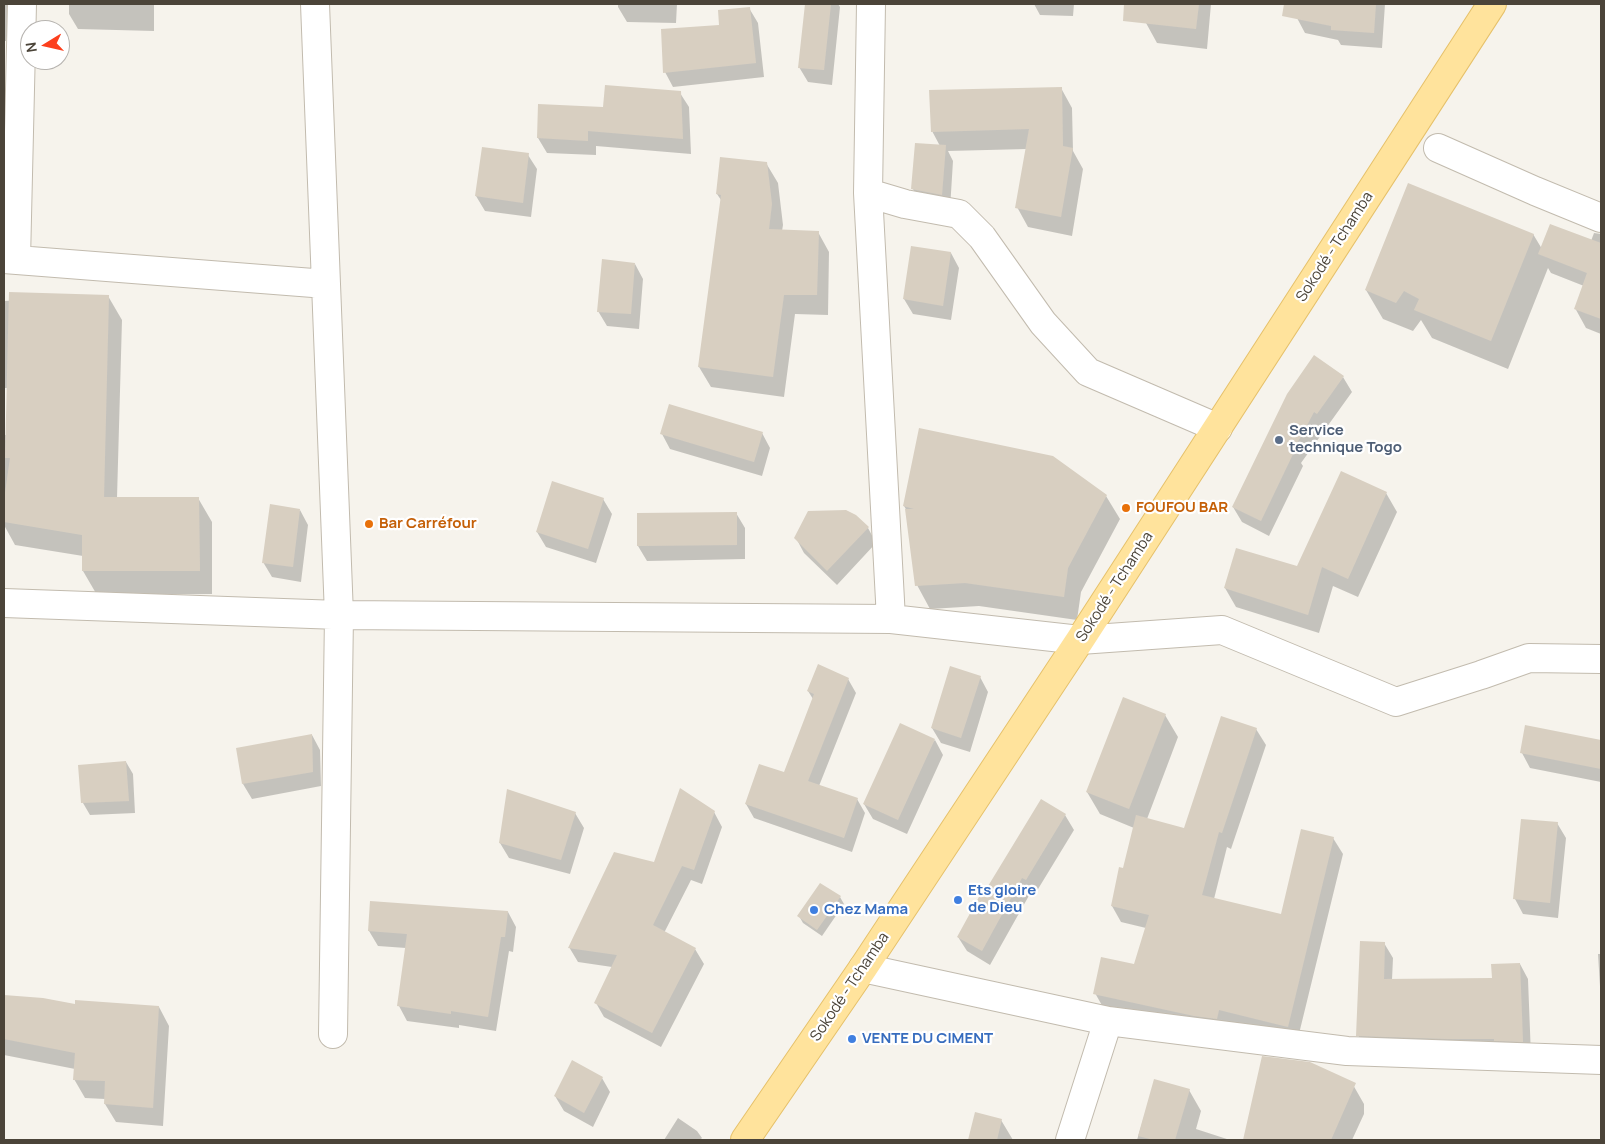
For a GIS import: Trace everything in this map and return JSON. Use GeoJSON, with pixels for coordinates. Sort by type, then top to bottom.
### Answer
{"type":"FeatureCollection","features":[{"type":"Feature","properties":{"kind":"main road","name":"Sokodé - Tchamba"},"geometry":{"type":"LineString","coordinates":[[745,1140],[863,968],[1080,640],[1492,4]]}},
{"type":"Feature","properties":{"kind":"street"},"geometry":{"type":"LineString","coordinates":[[22,4],[10,259],[326,284]]}},
{"type":"Feature","properties":{"kind":"street"},"geometry":{"type":"LineString","coordinates":[[316,4],[339,615],[333,1034]]}},
{"type":"Feature","properties":{"kind":"street"},"geometry":{"type":"LineString","coordinates":[[871,4],[868,193],[891,619]]}},
{"type":"Feature","properties":{"kind":"street"},"geometry":{"type":"LineString","coordinates":[[1438,148],[1601,218]]}},
{"type":"Feature","properties":{"kind":"street"},"geometry":{"type":"LineString","coordinates":[[868,193],[905,204],[959,214],[982,237],[1043,323],[1088,372],[1218,428]]}},
{"type":"Feature","properties":{"kind":"street"},"geometry":{"type":"LineString","coordinates":[[4,610],[339,615],[891,619],[1080,640],[1222,630],[1396,702],[1481,676],[1529,658],[1601,659]]}},
{"type":"Feature","properties":{"kind":"street"},"geometry":{"type":"LineString","coordinates":[[863,968],[1108,1021],[1347,1051],[1601,1060]]}},
{"type":"Feature","properties":{"kind":"street"},"geometry":{"type":"LineString","coordinates":[[1070,1140],[1108,1021]]}},
{"type":"Feature","properties":{"kind":"building"},"geometry":{"type":"Polygon","coordinates":[[[805,4],[831,4],[824,70],[798,68],[805,4]]]}},
{"type":"Feature","properties":{"kind":"building"},"geometry":{"type":"Polygon","coordinates":[[[1124,4],[1199,4],[1196,29],[1123,21],[1124,4]]]}},
{"type":"Feature","properties":{"kind":"building"},"geometry":{"type":"Polygon","coordinates":[[[1284,4],[1376,4],[1374,33],[1331,30],[1331,26],[1282,16],[1284,4]]]}},
{"type":"Feature","properties":{"kind":"building"},"geometry":{"type":"Polygon","coordinates":[[[750,7],[756,63],[663,73],[661,29],[719,25],[718,10],[750,7]]]}},
{"type":"Feature","properties":{"kind":"building"},"geometry":{"type":"Polygon","coordinates":[[[605,85],[681,91],[683,139],[588,131],[588,141],[537,138],[538,104],[603,107],[605,85]]]}},
{"type":"Feature","properties":{"kind":"building"},"geometry":{"type":"Polygon","coordinates":[[[1062,87],[1063,146],[1073,148],[1061,217],[1015,208],[1029,129],[931,132],[929,90],[1062,87]]]}},
{"type":"Feature","properties":{"kind":"building"},"geometry":{"type":"Polygon","coordinates":[[[915,143],[946,145],[942,195],[911,189],[915,143]]]}},
{"type":"Feature","properties":{"kind":"building"},"geometry":{"type":"Polygon","coordinates":[[[482,147],[529,153],[523,203],[475,196],[482,147]]]}},
{"type":"Feature","properties":{"kind":"building"},"geometry":{"type":"Polygon","coordinates":[[[720,157],[767,162],[772,204],[769,229],[819,231],[817,295],[784,295],[773,377],[698,367],[721,195],[716,194],[720,157]]]}},
{"type":"Feature","properties":{"kind":"building"},"geometry":{"type":"Polygon","coordinates":[[[1408,183],[1534,234],[1491,341],[1414,310],[1419,299],[1404,291],[1396,303],[1365,290],[1408,183]]]}},
{"type":"Feature","properties":{"kind":"building"},"geometry":{"type":"Polygon","coordinates":[[[1550,224],[1601,243],[1601,319],[1574,309],[1587,273],[1538,254],[1550,224]]]}},
{"type":"Feature","properties":{"kind":"building"},"geometry":{"type":"Polygon","coordinates":[[[911,246],[951,252],[943,306],[903,299],[911,246]]]}},
{"type":"Feature","properties":{"kind":"building"},"geometry":{"type":"Polygon","coordinates":[[[602,259],[635,263],[631,314],[597,312],[602,259]]]}},
{"type":"Feature","properties":{"kind":"building"},"geometry":{"type":"Polygon","coordinates":[[[9,292],[109,295],[104,497],[199,497],[200,571],[82,571],[82,535],[4,522],[4,500],[10,458],[5,458],[9,292]]]}},
{"type":"Feature","properties":{"kind":"building"},"geometry":{"type":"Polygon","coordinates":[[[1314,355],[1344,376],[1317,414],[1314,412],[1293,449],[1295,450],[1261,521],[1232,507],[1287,394],[1314,355]]]}},
{"type":"Feature","properties":{"kind":"building"},"geometry":{"type":"Polygon","coordinates":[[[669,404],[763,432],[754,462],[660,434],[669,404]]]}},
{"type":"Feature","properties":{"kind":"building"},"geometry":{"type":"Polygon","coordinates":[[[919,428],[1053,456],[1107,495],[1068,568],[1064,597],[965,583],[915,586],[905,509],[914,509],[903,506],[919,428]]]}},
{"type":"Feature","properties":{"kind":"building"},"geometry":{"type":"Polygon","coordinates":[[[1341,471],[1387,492],[1348,579],[1322,567],[1308,615],[1224,588],[1236,548],[1297,566],[1341,471]]]}},
{"type":"Feature","properties":{"kind":"building"},"geometry":{"type":"Polygon","coordinates":[[[552,481],[604,498],[588,549],[536,532],[552,481]]]}},
{"type":"Feature","properties":{"kind":"building"},"geometry":{"type":"Polygon","coordinates":[[[270,504],[300,509],[293,567],[262,563],[270,504]]]}},
{"type":"Feature","properties":{"kind":"building"},"geometry":{"type":"Polygon","coordinates":[[[846,510],[856,515],[869,527],[827,571],[794,538],[808,511],[846,510]]]}},
{"type":"Feature","properties":{"kind":"building"},"geometry":{"type":"Polygon","coordinates":[[[737,512],[737,545],[637,546],[637,513],[737,512]]]}},
{"type":"Feature","properties":{"kind":"building"},"geometry":{"type":"Polygon","coordinates":[[[818,664],[849,678],[808,781],[858,798],[844,838],[745,804],[759,764],[784,772],[814,694],[807,691],[818,664]]]}},
{"type":"Feature","properties":{"kind":"building"},"geometry":{"type":"Polygon","coordinates":[[[950,666],[981,676],[961,738],[931,728],[950,666]]]}},
{"type":"Feature","properties":{"kind":"building"},"geometry":{"type":"Polygon","coordinates":[[[1123,697],[1166,714],[1129,809],[1086,792],[1123,697]]]}},
{"type":"Feature","properties":{"kind":"building"},"geometry":{"type":"Polygon","coordinates":[[[1221,716],[1257,728],[1222,833],[1219,832],[1202,895],[1281,914],[1301,829],[1334,837],[1288,1027],[1219,1010],[1217,1019],[1194,1016],[1093,994],[1101,957],[1134,964],[1149,915],[1111,906],[1119,867],[1123,868],[1136,815],[1184,828],[1221,716]]]}},
{"type":"Feature","properties":{"kind":"building"},"geometry":{"type":"Polygon","coordinates":[[[900,723],[935,739],[898,820],[863,804],[900,723]]]}},
{"type":"Feature","properties":{"kind":"building"},"geometry":{"type":"Polygon","coordinates":[[[1525,725],[1601,740],[1601,769],[1520,753],[1525,725]]]}},
{"type":"Feature","properties":{"kind":"building"},"geometry":{"type":"Polygon","coordinates":[[[312,734],[313,772],[242,784],[236,748],[312,734]]]}},
{"type":"Feature","properties":{"kind":"building"},"geometry":{"type":"Polygon","coordinates":[[[126,761],[129,801],[81,803],[78,765],[126,761]]]}},
{"type":"Feature","properties":{"kind":"building"},"geometry":{"type":"Polygon","coordinates":[[[680,788],[715,811],[694,870],[682,866],[653,925],[696,948],[652,1033],[594,1003],[617,955],[568,948],[614,852],[654,862],[680,788]]]}},
{"type":"Feature","properties":{"kind":"building"},"geometry":{"type":"Polygon","coordinates":[[[507,789],[576,812],[561,860],[499,843],[507,789]]]}},
{"type":"Feature","properties":{"kind":"building"},"geometry":{"type":"Polygon","coordinates":[[[1041,799],[1066,814],[1026,880],[1022,878],[982,951],[957,937],[980,895],[982,896],[1041,799]]]}},
{"type":"Feature","properties":{"kind":"building"},"geometry":{"type":"Polygon","coordinates":[[[1521,819],[1558,822],[1550,903],[1513,899],[1521,819]]]}},
{"type":"Feature","properties":{"kind":"building"},"geometry":{"type":"Polygon","coordinates":[[[820,883],[841,896],[817,930],[797,916],[820,883]]]}},
{"type":"Feature","properties":{"kind":"building"},"geometry":{"type":"Polygon","coordinates":[[[370,901],[508,911],[505,937],[501,937],[488,1017],[451,1011],[451,1014],[397,1006],[407,934],[368,931],[370,901]]]}},
{"type":"Feature","properties":{"kind":"building"},"geometry":{"type":"Polygon","coordinates":[[[1360,941],[1385,942],[1384,979],[1492,978],[1491,964],[1520,963],[1523,1042],[1494,1041],[1494,1039],[1356,1036],[1360,941]]]}},
{"type":"Feature","properties":{"kind":"building"},"geometry":{"type":"Polygon","coordinates":[[[4,995],[43,998],[75,1004],[75,1000],[159,1006],[153,1108],[104,1104],[105,1081],[73,1080],[75,1053],[4,1039],[4,995]]]}},
{"type":"Feature","properties":{"kind":"building"},"geometry":{"type":"Polygon","coordinates":[[[1262,1056],[1310,1062],[1356,1083],[1331,1140],[1243,1140],[1262,1056]]]}},
{"type":"Feature","properties":{"kind":"building"},"geometry":{"type":"Polygon","coordinates":[[[572,1060],[603,1077],[584,1113],[554,1096],[572,1060]]]}},
{"type":"Feature","properties":{"kind":"building"},"geometry":{"type":"Polygon","coordinates":[[[1154,1079],[1190,1089],[1175,1140],[1154,1140],[1138,1136],[1154,1079]]]}},
{"type":"Feature","properties":{"kind":"building"},"geometry":{"type":"Polygon","coordinates":[[[975,1112],[1002,1119],[997,1140],[968,1140],[975,1112]]]}},
{"type":"Feature","properties":{"kind":"place","name":"Service technique Togo"},"geometry":{"type":"Point","coordinates":[1279,440]}},
{"type":"Feature","properties":{"kind":"place","name":"FOUFOU BAR"},"geometry":{"type":"Point","coordinates":[1126,508]}},
{"type":"Feature","properties":{"kind":"place","name":"Bar Carréfour"},"geometry":{"type":"Point","coordinates":[369,524]}},
{"type":"Feature","properties":{"kind":"place","name":"Ets gloire de Dieu"},"geometry":{"type":"Point","coordinates":[958,900]}},
{"type":"Feature","properties":{"kind":"place","name":"Chez Mama"},"geometry":{"type":"Point","coordinates":[814,910]}},
{"type":"Feature","properties":{"kind":"place","name":"VENTE DU CIMENT"},"geometry":{"type":"Point","coordinates":[852,1039]}}]}
